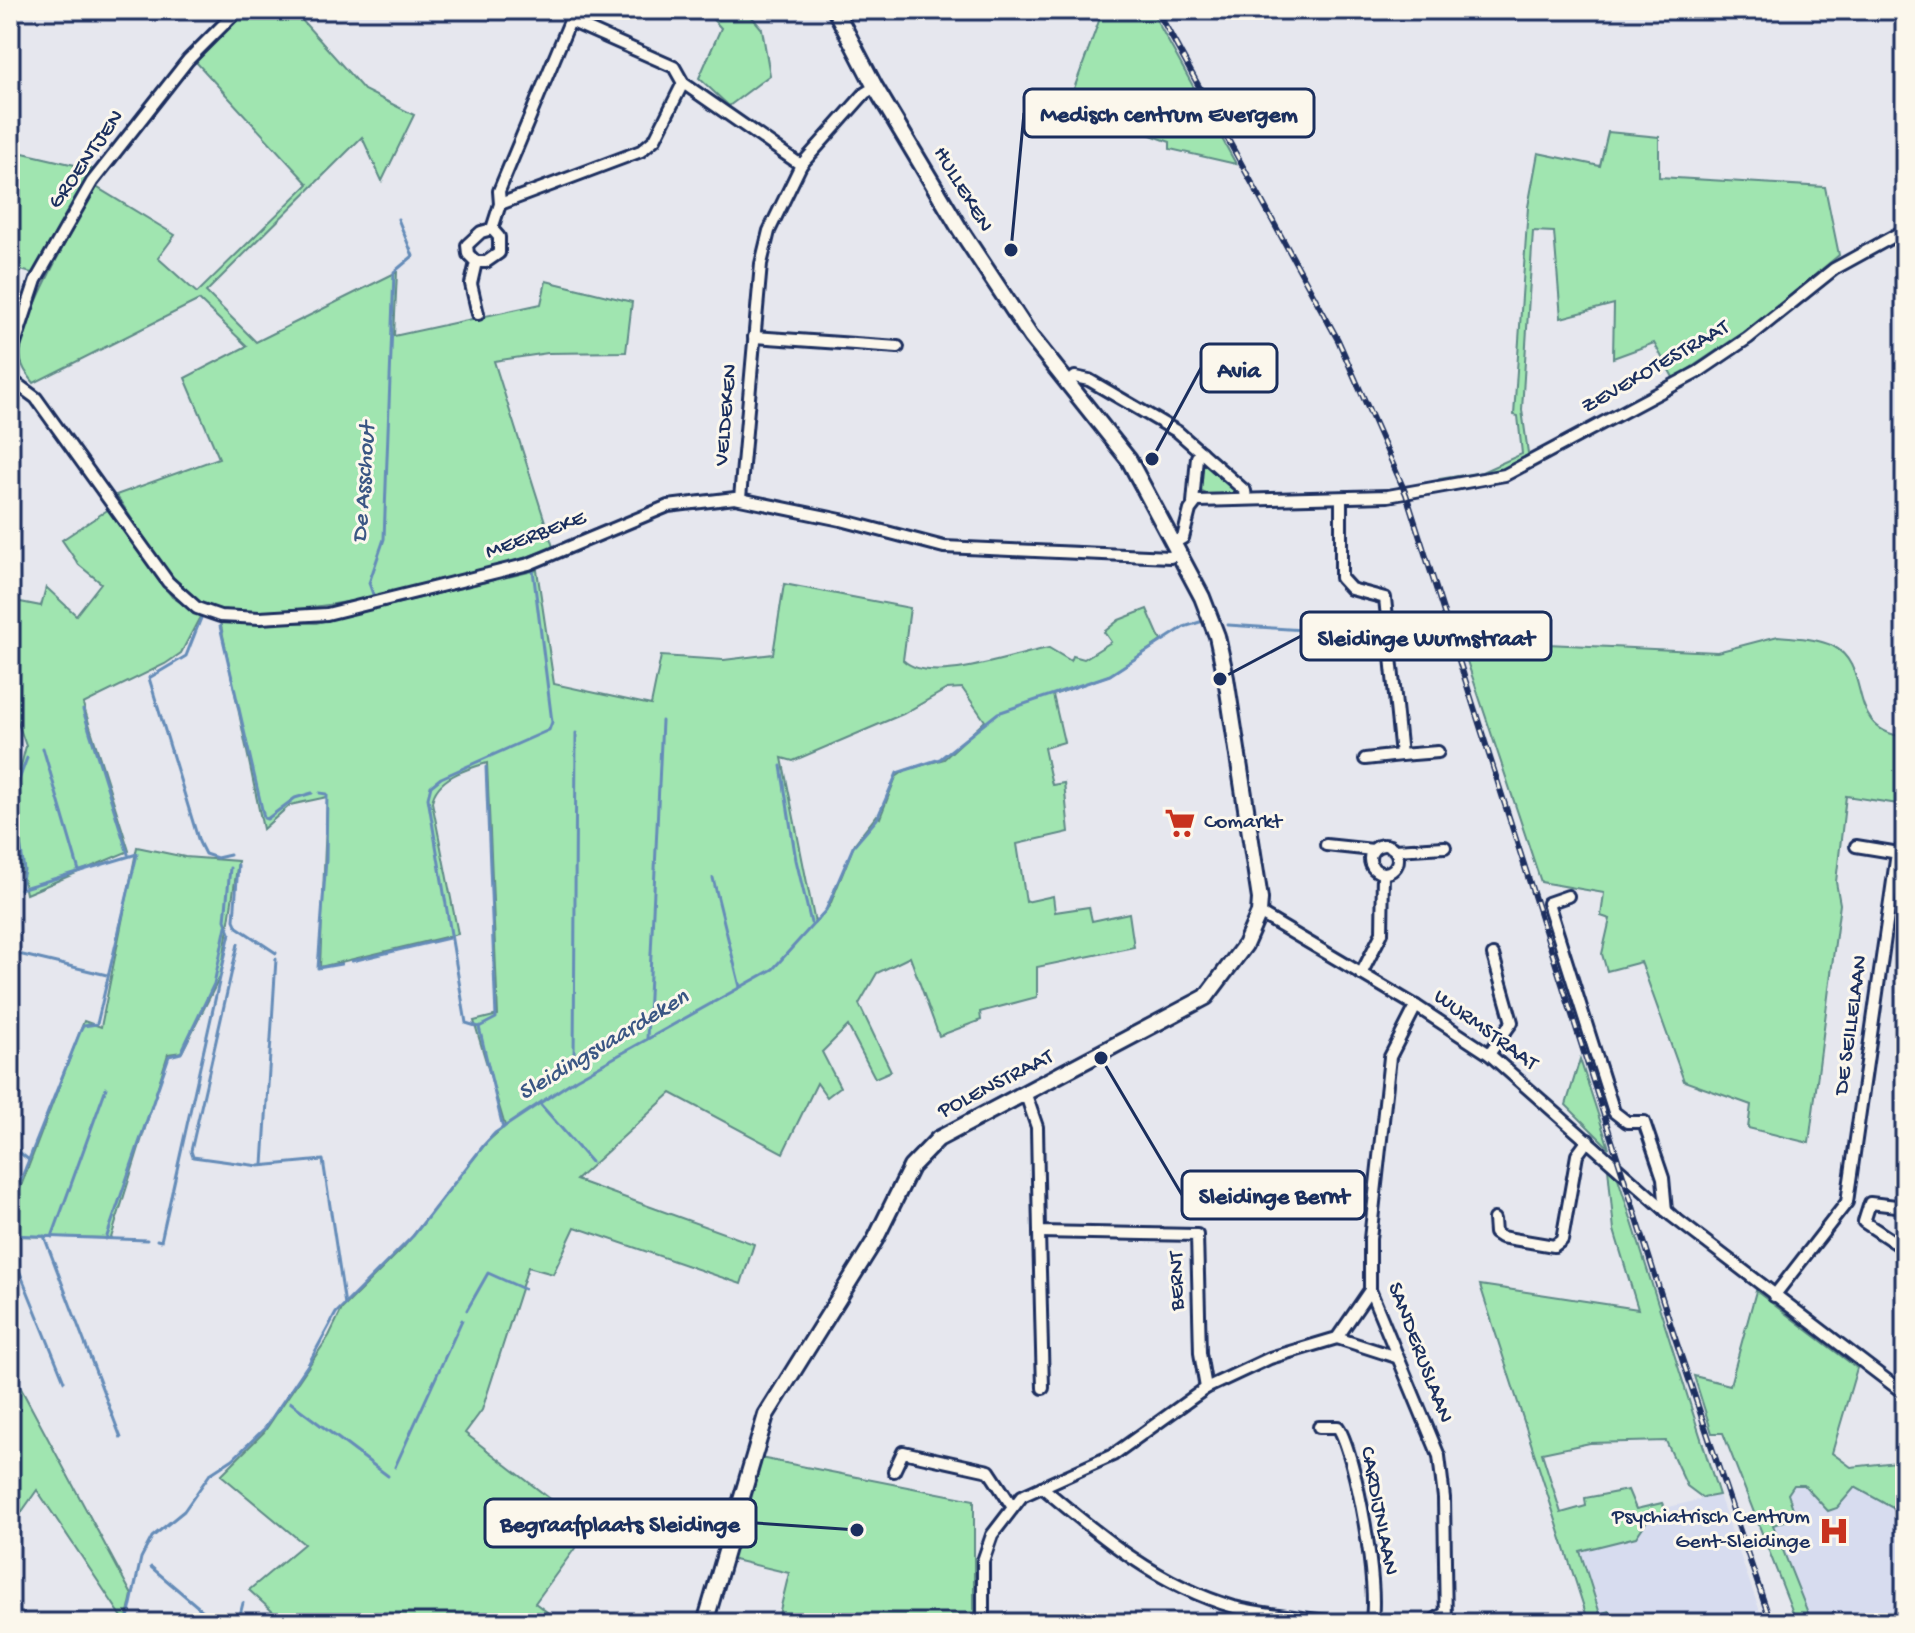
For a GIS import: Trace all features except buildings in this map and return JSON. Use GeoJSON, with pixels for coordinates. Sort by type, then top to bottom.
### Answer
{"type":"FeatureCollection","features":[{"type":"Feature","properties":{"kind":"main road","name":"HULLEKEN"},"geometry":{"type":"LineString","coordinates":[[835,10],[875,87],[993,282],[1129,460],[1177,548],[1213,625],[1247,805],[1259,913]]}},
{"type":"Feature","properties":{"kind":"main road","name":"POLENSTRAAT"},"geometry":{"type":"LineString","coordinates":[[705,1623],[760,1428],[875,1240],[911,1167],[938,1139],[1206,997],[1245,945],[1259,913]]}},
{"type":"Feature","properties":{"kind":"street","name":"GROENTJEN"},"geometry":{"type":"LineString","coordinates":[[10,359],[36,280],[92,182],[188,60],[238,10]]}},
{"type":"Feature","properties":{"kind":"street"},"geometry":{"type":"LineString","coordinates":[[1895,10],[1905,17]]}},
{"type":"Feature","properties":{"kind":"street"},"geometry":{"type":"LineString","coordinates":[[492,229],[481,232],[467,245],[468,254],[476,262],[486,262],[499,253],[502,245],[492,229],[500,204],[499,191],[570,21],[674,67],[683,83],[801,165]]}},
{"type":"Feature","properties":{"kind":"street"},"geometry":{"type":"LineString","coordinates":[[500,204],[641,151],[655,139],[683,83]]}},
{"type":"Feature","properties":{"kind":"street","name":"VELDEKEN"},"geometry":{"type":"LineString","coordinates":[[740,498],[761,264],[769,231],[801,165],[865,93],[875,87]]}},
{"type":"Feature","properties":{"kind":"street","name":"ZEVEKOTESTRAAT"},"geometry":{"type":"LineString","coordinates":[[1341,499],[1406,494],[1477,482],[1519,469],[1698,372],[1748,338],[1834,269],[1904,234]]}},
{"type":"Feature","properties":{"kind":"street"},"geometry":{"type":"LineString","coordinates":[[476,262],[471,284],[478,314]]}},
{"type":"Feature","properties":{"kind":"street","name":"VELDEKEN"},"geometry":{"type":"LineString","coordinates":[[754,337],[898,347]]}},
{"type":"Feature","properties":{"kind":"street"},"geometry":{"type":"LineString","coordinates":[[1068,383],[1075,377],[1089,380],[1178,432],[1245,491],[1246,498]]}},
{"type":"Feature","properties":{"kind":"street","name":"MEERBEKE"},"geometry":{"type":"LineString","coordinates":[[10,379],[36,398],[168,582],[197,608],[220,616],[260,618],[327,614],[529,564],[668,506],[740,498],[961,549],[1170,557],[1177,548]]}},
{"type":"Feature","properties":{"kind":"street"},"geometry":{"type":"LineString","coordinates":[[1177,548],[1193,503],[1197,457],[1201,452]]}},
{"type":"Feature","properties":{"kind":"street"},"geometry":{"type":"LineString","coordinates":[[1193,503],[1208,499],[1341,499],[1341,578],[1351,589],[1382,596],[1388,604],[1401,755]]}},
{"type":"Feature","properties":{"kind":"street"},"geometry":{"type":"LineString","coordinates":[[1365,759],[1438,752]]}},
{"type":"Feature","properties":{"kind":"street"},"geometry":{"type":"LineString","coordinates":[[1326,845],[1373,850],[1381,845],[1395,850],[1445,847]]}},
{"type":"Feature","properties":{"kind":"street"},"geometry":{"type":"LineString","coordinates":[[1856,846],[1901,854]]}},
{"type":"Feature","properties":{"kind":"street"},"geometry":{"type":"LineString","coordinates":[[1373,850],[1371,865],[1383,873]]}},
{"type":"Feature","properties":{"kind":"street"},"geometry":{"type":"LineString","coordinates":[[1383,873],[1397,865],[1395,850]]}},
{"type":"Feature","properties":{"kind":"street","name":"DE SEILLELAAN"},"geometry":{"type":"LineString","coordinates":[[1774,1296],[1847,1202],[1901,854]]}},
{"type":"Feature","properties":{"kind":"street"},"geometry":{"type":"LineString","coordinates":[[1361,974],[1382,933],[1383,873]]}},
{"type":"Feature","properties":{"kind":"street"},"geometry":{"type":"LineString","coordinates":[[1568,896],[1548,903],[1569,975],[1614,1112],[1627,1122],[1644,1122],[1663,1178],[1666,1211]]}},
{"type":"Feature","properties":{"kind":"street","name":"WURMSTRAAT"},"geometry":{"type":"LineString","coordinates":[[1259,913],[1416,1006],[1489,1054],[1666,1211],[1905,1394]]}},
{"type":"Feature","properties":{"kind":"street"},"geometry":{"type":"LineString","coordinates":[[1489,1054],[1512,1022],[1493,955]]}},
{"type":"Feature","properties":{"kind":"street","name":"SANDERUSLAAN"},"geometry":{"type":"LineString","coordinates":[[1416,1006],[1390,1057],[1370,1239],[1370,1290],[1439,1456],[1444,1498],[1446,1618]]}},
{"type":"Feature","properties":{"kind":"street"},"geometry":{"type":"LineString","coordinates":[[1026,1095],[1037,1127],[1043,1388]]}},
{"type":"Feature","properties":{"kind":"street"},"geometry":{"type":"LineString","coordinates":[[1494,1219],[1495,1233],[1501,1237],[1554,1246],[1562,1240],[1577,1155],[1588,1140]]}},
{"type":"Feature","properties":{"kind":"street"},"geometry":{"type":"LineString","coordinates":[[1847,1202],[1865,1211]]}},
{"type":"Feature","properties":{"kind":"street"},"geometry":{"type":"LineString","coordinates":[[1905,1207],[1870,1203],[1864,1222],[1902,1247],[1905,1234]]}},
{"type":"Feature","properties":{"kind":"street","name":"BERNT"},"geometry":{"type":"LineString","coordinates":[[1039,1232],[1197,1235],[1200,1353],[1206,1388]]}},
{"type":"Feature","properties":{"kind":"street"},"geometry":{"type":"LineString","coordinates":[[1337,1338],[1370,1290]]}},
{"type":"Feature","properties":{"kind":"street"},"geometry":{"type":"LineString","coordinates":[[983,1623],[983,1561],[992,1535],[1012,1506],[1042,1487],[1113,1455],[1206,1388],[1270,1358],[1337,1338],[1396,1357]]}},
{"type":"Feature","properties":{"kind":"street","name":"CARDIJNLAAN"},"geometry":{"type":"LineString","coordinates":[[1319,1427],[1338,1427],[1352,1468],[1371,1571],[1371,1623]]}},
{"type":"Feature","properties":{"kind":"street"},"geometry":{"type":"LineString","coordinates":[[894,1471],[903,1452],[989,1471],[1012,1506]]}},
{"type":"Feature","properties":{"kind":"street"},"geometry":{"type":"LineString","coordinates":[[1042,1487],[1109,1545],[1176,1585],[1235,1607],[1344,1623]]}},
{"type":"Feature","properties":{"kind":"street"},"geometry":{"type":"LineString","coordinates":[[1430,1623],[1446,1618]]}},
{"type":"Feature","properties":{"kind":"shaded area","name":"Psychiatrisch Centrum Gent-Sleidinge"},"geometry":{"type":"Polygon","coordinates":[[[1905,1461],[1905,1623],[1797,1623],[1744,1472],[1783,1475],[1905,1461]]]}},
{"type":"Feature","properties":{"kind":"shaded area"},"geometry":{"type":"Polygon","coordinates":[[[1719,1495],[1764,1623],[1615,1623],[1609,1612],[1600,1614],[1579,1551],[1635,1537],[1644,1523],[1667,1513],[1665,1508],[1719,1495]]]}},
{"type":"Feature","properties":{"kind":"green space"},"geometry":{"type":"Polygon","coordinates":[[[246,10],[293,10],[364,90],[414,115],[382,181],[362,137],[206,292],[256,342],[397,272],[394,336],[541,304],[546,281],[632,302],[626,352],[548,353],[494,361],[553,547],[429,585],[319,606],[268,611],[227,610],[198,601],[164,567],[116,495],[219,458],[185,378],[247,346],[199,300],[34,383],[25,371],[20,356],[28,321],[50,272],[96,187],[175,235],[158,258],[197,293],[308,184],[196,62],[232,20],[246,10]]]}},
{"type":"Feature","properties":{"kind":"green space"},"geometry":{"type":"Polygon","coordinates":[[[704,10],[746,10],[762,29],[770,75],[729,106],[699,78],[721,28],[704,10]]]}},
{"type":"Feature","properties":{"kind":"green space"},"geometry":{"type":"Polygon","coordinates":[[[1090,10],[1151,10],[1236,164],[1170,149],[1170,142],[1068,105],[1100,18],[1089,13],[1090,10]]]}},
{"type":"Feature","properties":{"kind":"green space"},"geometry":{"type":"Polygon","coordinates":[[[1608,132],[1659,137],[1659,177],[1825,187],[1839,255],[1753,326],[1674,379],[1654,343],[1613,358],[1614,304],[1561,318],[1554,232],[1533,231],[1522,410],[1529,460],[1500,474],[1445,484],[1440,479],[1482,472],[1522,454],[1518,416],[1514,415],[1528,207],[1538,153],[1600,166],[1608,132]]]}},
{"type":"Feature","properties":{"kind":"green space"},"geometry":{"type":"Polygon","coordinates":[[[10,150],[92,169],[35,274],[10,267],[10,150]]]}},
{"type":"Feature","properties":{"kind":"green space"},"geometry":{"type":"Polygon","coordinates":[[[1207,464],[1236,487],[1236,494],[1209,496],[1201,491],[1201,466],[1207,464]]]}},
{"type":"Feature","properties":{"kind":"green space"},"geometry":{"type":"Polygon","coordinates":[[[109,509],[172,597],[201,615],[181,653],[83,704],[129,851],[26,894],[10,809],[26,746],[10,700],[10,600],[41,606],[46,587],[76,615],[101,583],[79,565],[62,540],[109,509]]]}},
{"type":"Feature","properties":{"kind":"green space"},"geometry":{"type":"Polygon","coordinates":[[[537,570],[554,684],[651,705],[661,656],[724,660],[773,654],[784,584],[910,608],[903,660],[916,667],[933,670],[952,670],[1049,648],[1071,661],[1073,656],[1084,659],[1111,642],[1104,632],[1119,620],[1147,609],[1161,641],[1110,675],[1053,695],[1064,742],[1044,748],[1052,785],[1064,783],[1069,832],[1017,844],[1026,902],[1053,896],[1055,912],[1089,907],[1092,921],[1129,913],[1134,947],[1037,967],[1037,997],[980,1012],[981,1020],[939,1036],[910,957],[877,973],[859,1004],[891,1071],[875,1078],[848,1026],[822,1052],[840,1087],[827,1097],[817,1083],[783,1153],[671,1093],[576,1180],[754,1244],[741,1284],[575,1227],[553,1274],[528,1267],[482,1410],[465,1433],[589,1529],[535,1603],[551,1615],[544,1623],[285,1623],[249,1590],[304,1544],[221,1475],[264,1432],[329,1336],[342,1309],[403,1248],[487,1142],[505,1126],[474,1021],[498,1015],[487,763],[446,781],[439,787],[432,802],[458,934],[320,967],[327,797],[290,805],[263,829],[220,621],[316,623],[537,570]],[[962,688],[947,689],[903,714],[793,761],[782,758],[815,923],[830,905],[855,843],[877,815],[880,818],[896,777],[906,770],[944,759],[985,721],[962,688]]]}},
{"type":"Feature","properties":{"kind":"green space"},"geometry":{"type":"Polygon","coordinates":[[[1778,636],[1833,646],[1853,668],[1873,722],[1886,732],[1905,737],[1905,805],[1846,796],[1836,882],[1840,904],[1809,1143],[1748,1128],[1751,1105],[1684,1081],[1641,962],[1607,971],[1602,954],[1610,919],[1601,916],[1604,893],[1541,882],[1460,640],[1717,652],[1778,636]]]}},
{"type":"Feature","properties":{"kind":"green space"},"geometry":{"type":"Polygon","coordinates":[[[137,847],[185,857],[238,861],[221,975],[182,1052],[168,1054],[111,1238],[10,1236],[10,1215],[84,1021],[101,1027],[137,847]]]}},
{"type":"Feature","properties":{"kind":"green space"},"geometry":{"type":"Polygon","coordinates":[[[1580,1059],[1609,1148],[1566,1105],[1580,1059]]]}},
{"type":"Feature","properties":{"kind":"green space"},"geometry":{"type":"Polygon","coordinates":[[[1608,1168],[1618,1178],[1719,1495],[1703,1498],[1687,1486],[1666,1441],[1590,1443],[1542,1453],[1561,1513],[1586,1506],[1585,1498],[1628,1490],[1636,1509],[1662,1503],[1667,1513],[1649,1518],[1636,1537],[1580,1551],[1600,1614],[1609,1611],[1615,1623],[1589,1623],[1480,1285],[1638,1309],[1614,1230],[1608,1168]]]}},
{"type":"Feature","properties":{"kind":"green space"},"geometry":{"type":"Polygon","coordinates":[[[1756,1291],[1857,1368],[1832,1453],[1851,1467],[1905,1461],[1905,1527],[1893,1508],[1855,1487],[1837,1508],[1828,1511],[1804,1485],[1794,1485],[1788,1494],[1796,1517],[1773,1525],[1812,1623],[1797,1623],[1723,1433],[1712,1433],[1694,1376],[1730,1385],[1756,1291]]]}},
{"type":"Feature","properties":{"kind":"green space"},"geometry":{"type":"Polygon","coordinates":[[[10,1368],[132,1595],[126,1623],[37,1490],[16,1520],[10,1517],[10,1368]]]}},
{"type":"Feature","properties":{"kind":"green space"},"geometry":{"type":"Polygon","coordinates":[[[760,1458],[974,1500],[974,1623],[777,1623],[789,1573],[730,1559],[760,1458]]]}},
{"type":"Feature","properties":{"kind":"waterway","name":"De Asschout"},"geometry":{"type":"LineString","coordinates":[[374,597],[369,583],[384,539],[394,272],[413,256],[398,219]]}},
{"type":"Feature","properties":{"kind":"waterway","name":"De Asschout"},"geometry":{"type":"LineString","coordinates":[[513,563],[528,558]]}},
{"type":"Feature","properties":{"kind":"waterway","name":"De Asschout"},"geometry":{"type":"LineString","coordinates":[[503,1128],[479,1027],[466,1023],[428,798],[431,786],[441,778],[549,730],[552,722],[533,570]]}},
{"type":"Feature","properties":{"kind":"waterway","name":"De Asschout"},"geometry":{"type":"LineString","coordinates":[[439,581],[459,576]]}},
{"type":"Feature","properties":{"kind":"waterway"},"geometry":{"type":"LineString","coordinates":[[201,618],[186,656],[149,678],[199,842],[205,854],[217,858],[230,855]]}},
{"type":"Feature","properties":{"kind":"waterway","name":"Sleidingsvaardeken"},"geometry":{"type":"LineString","coordinates":[[127,1623],[141,1558],[152,1537],[184,1511],[210,1474],[233,1459],[265,1428],[309,1363],[336,1313],[413,1236],[495,1133],[576,1079],[773,969],[826,910],[853,847],[877,819],[897,773],[940,759],[998,713],[1110,675],[1184,627],[1200,622]]}},
{"type":"Feature","properties":{"kind":"waterway","name":"Sleidingsvaardeken"},"geometry":{"type":"LineString","coordinates":[[1228,625],[1382,635]]}},
{"type":"Feature","properties":{"kind":"waterway"},"geometry":{"type":"LineString","coordinates":[[220,626],[264,818],[267,819],[295,798],[312,793]]}},
{"type":"Feature","properties":{"kind":"waterway","name":"Sleidingsvaardeken"},"geometry":{"type":"LineString","coordinates":[[1398,636],[1442,637]]}},
{"type":"Feature","properties":{"kind":"waterway","name":"Sleidingsvaardeken"},"geometry":{"type":"LineString","coordinates":[[1466,639],[1500,640]]}},
{"type":"Feature","properties":{"kind":"waterway"},"geometry":{"type":"LineString","coordinates":[[83,710],[128,854]]}},
{"type":"Feature","properties":{"kind":"waterway"},"geometry":{"type":"LineString","coordinates":[[647,1039],[662,721]]}},
{"type":"Feature","properties":{"kind":"waterway"},"geometry":{"type":"LineString","coordinates":[[574,1065],[576,733]]}},
{"type":"Feature","properties":{"kind":"waterway"},"geometry":{"type":"LineString","coordinates":[[43,748],[79,871]]}},
{"type":"Feature","properties":{"kind":"waterway"},"geometry":{"type":"LineString","coordinates":[[10,1207],[80,1032],[83,1026],[97,1024],[137,854],[20,889],[24,870],[13,796],[27,758]]}},
{"type":"Feature","properties":{"kind":"waterway"},"geometry":{"type":"LineString","coordinates":[[781,766],[796,860],[811,923]]}},
{"type":"Feature","properties":{"kind":"waterway"},"geometry":{"type":"LineString","coordinates":[[479,1027],[496,1018],[486,767]]}},
{"type":"Feature","properties":{"kind":"waterway"},"geometry":{"type":"LineString","coordinates":[[320,793],[327,794],[326,860],[318,968],[341,964]]}},
{"type":"Feature","properties":{"kind":"waterway"},"geometry":{"type":"LineString","coordinates":[[238,865],[234,920],[237,927],[276,953]]}},
{"type":"Feature","properties":{"kind":"waterway"},"geometry":{"type":"LineString","coordinates":[[157,1240],[161,1241],[230,933],[225,920],[230,868]]}},
{"type":"Feature","properties":{"kind":"waterway"},"geometry":{"type":"LineString","coordinates":[[713,878],[740,987]]}},
{"type":"Feature","properties":{"kind":"waterway"},"geometry":{"type":"LineString","coordinates":[[106,1239],[169,1056],[181,1053],[214,984],[226,926]]}},
{"type":"Feature","properties":{"kind":"waterway"},"geometry":{"type":"LineString","coordinates":[[352,961],[449,938]]}},
{"type":"Feature","properties":{"kind":"waterway"},"geometry":{"type":"LineString","coordinates":[[238,944],[191,1151],[193,1157],[259,1166],[323,1160],[345,1305]]}},
{"type":"Feature","properties":{"kind":"waterway"},"geometry":{"type":"LineString","coordinates":[[10,952],[107,975]]}},
{"type":"Feature","properties":{"kind":"waterway"},"geometry":{"type":"LineString","coordinates":[[263,1165],[276,959]]}},
{"type":"Feature","properties":{"kind":"waterway"},"geometry":{"type":"LineString","coordinates":[[52,1237],[106,1088]]}},
{"type":"Feature","properties":{"kind":"waterway"},"geometry":{"type":"LineString","coordinates":[[541,1105],[591,1162]]}},
{"type":"Feature","properties":{"kind":"waterway"},"geometry":{"type":"LineString","coordinates":[[10,1145],[29,1160]]}},
{"type":"Feature","properties":{"kind":"waterway"},"geometry":{"type":"LineString","coordinates":[[10,1235],[147,1240]]}},
{"type":"Feature","properties":{"kind":"waterway"},"geometry":{"type":"LineString","coordinates":[[44,1236],[121,1438]]}},
{"type":"Feature","properties":{"kind":"waterway"},"geometry":{"type":"LineString","coordinates":[[12,1253],[64,1381]]}},
{"type":"Feature","properties":{"kind":"waterway"},"geometry":{"type":"LineString","coordinates":[[467,1310],[488,1273],[524,1289]]}},
{"type":"Feature","properties":{"kind":"waterway"},"geometry":{"type":"LineString","coordinates":[[395,1467],[462,1320]]}},
{"type":"Feature","properties":{"kind":"waterway"},"geometry":{"type":"LineString","coordinates":[[290,1402],[388,1476]]}},
{"type":"Feature","properties":{"kind":"waterway"},"geometry":{"type":"LineString","coordinates":[[151,1567],[217,1623]]}},
{"type":"Feature","properties":{"kind":"waterway"},"geometry":{"type":"LineString","coordinates":[[238,1623],[243,1603]]}},
{"type":"Feature","properties":{"kind":"railway"},"geometry":{"type":"LineString","coordinates":[[1157,10],[1338,340],[1406,494],[1672,1329],[1771,1623]]}},
{"type":"Feature","properties":{"kind":"place","name":"Medisch centrum Evergem"},"geometry":{"type":"Point","coordinates":[1011,250]}},
{"type":"Feature","properties":{"kind":"place","name":"Avia"},"geometry":{"type":"Point","coordinates":[1152,459]}},
{"type":"Feature","properties":{"kind":"place","name":"Sleidinge Wurmstraat"},"geometry":{"type":"Point","coordinates":[1220,679]}},
{"type":"Feature","properties":{"kind":"place","name":"Comarkt"},"geometry":{"type":"Point","coordinates":[1180,823]}},
{"type":"Feature","properties":{"kind":"place","name":"Sleidinge Bernt"},"geometry":{"type":"Point","coordinates":[1101,1058]}},
{"type":"Feature","properties":{"kind":"place","name":"Begraafplaats Sleidinge"},"geometry":{"type":"Point","coordinates":[857,1530]}},
{"type":"Feature","properties":{"kind":"place","name":"Psychiatrisch Centrum Gent-Sleidinge"},"geometry":{"type":"Point","coordinates":[1834,1531]}}]}
